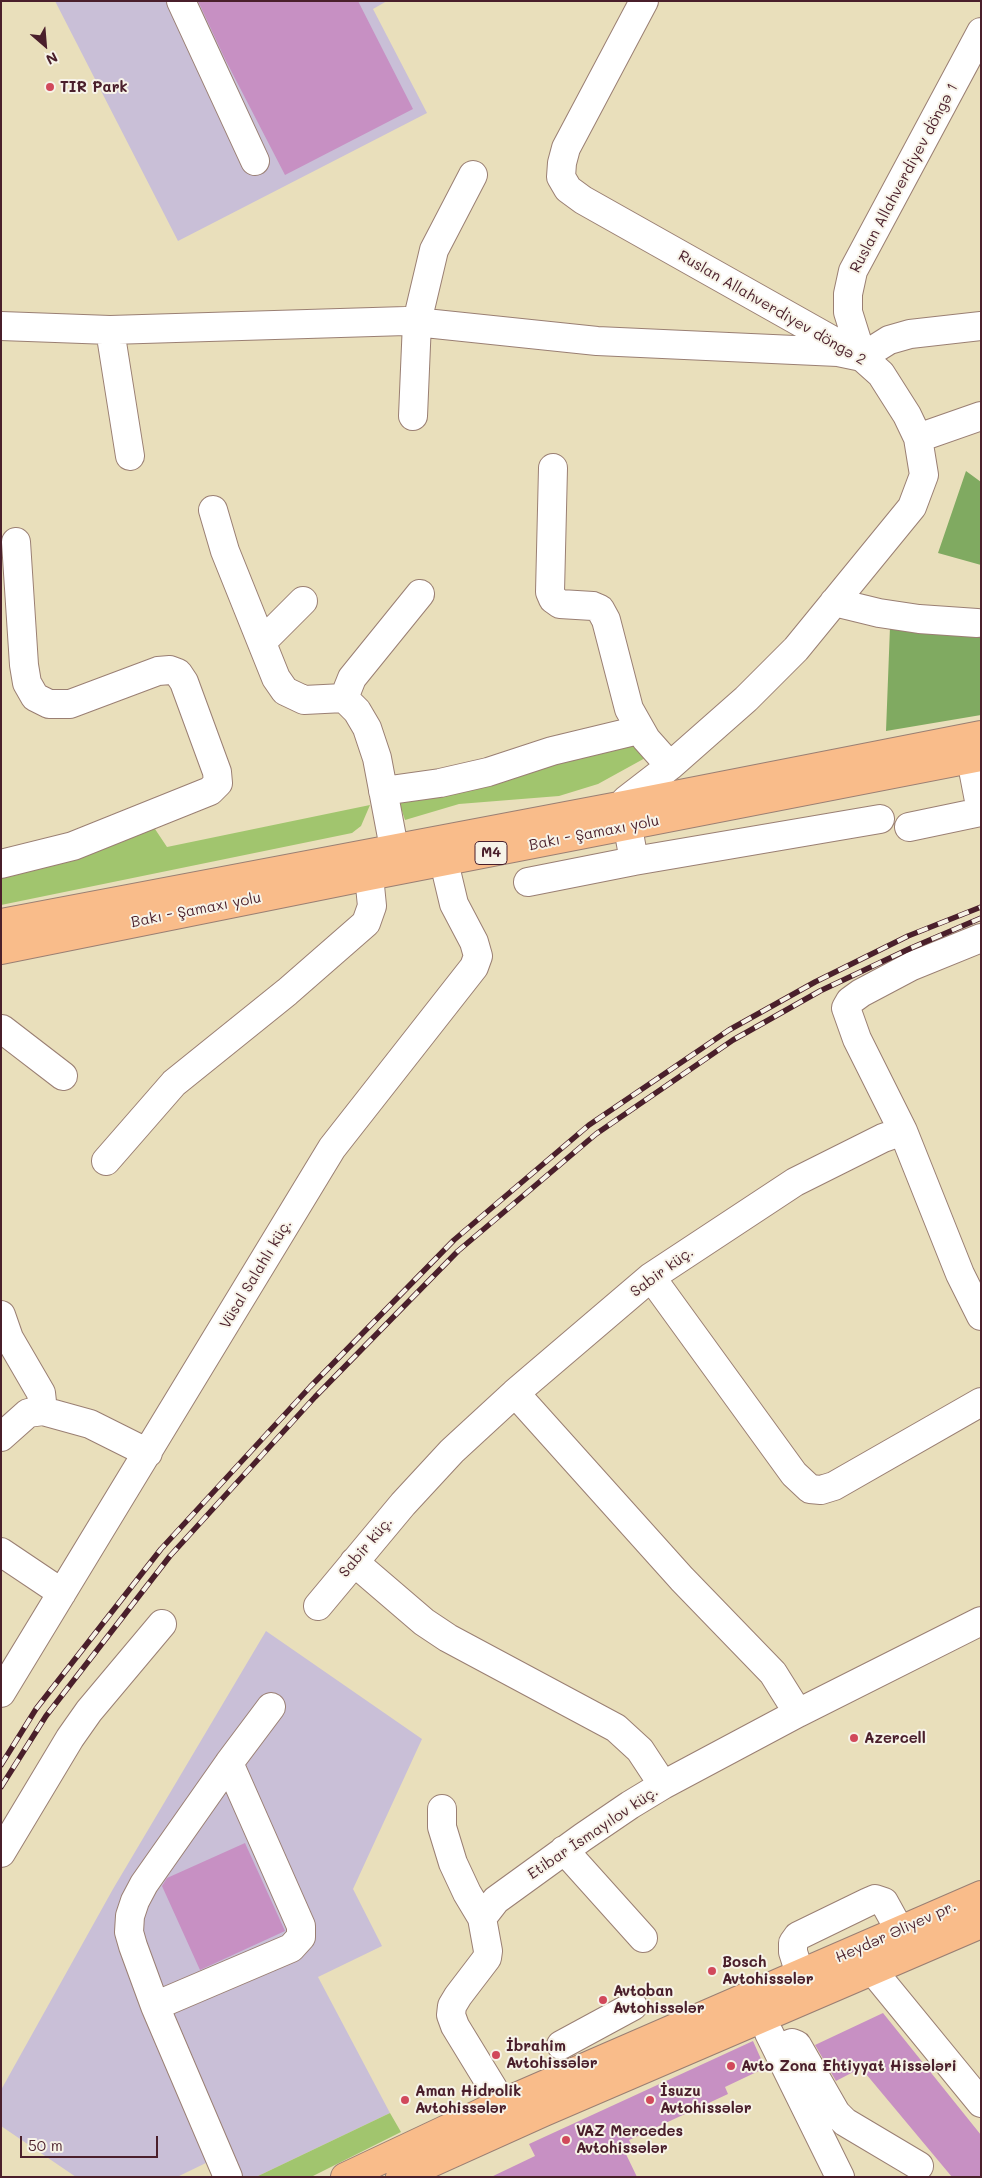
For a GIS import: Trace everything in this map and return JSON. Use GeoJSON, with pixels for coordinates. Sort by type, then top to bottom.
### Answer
{"type":"FeatureCollection","features":[{"type":"Feature","properties":{"kind":"main road","name":"Bakı - Şamaxı yolu"},"geometry":{"type":"LineString","coordinates":[[1,923],[394,848],[626,816],[977,750]]}},
{"type":"Feature","properties":{"kind":"main road","name":"Bakı - Şamaxı yolu"},"geometry":{"type":"LineString","coordinates":[[1,950],[444,862],[626,816]]}},
{"type":"Feature","properties":{"kind":"main road","name":"Heydər Əliyev pr."},"geometry":{"type":"LineString","coordinates":[[345,2177],[502,2102],[981,1895]]}},
{"type":"Feature","properties":{"kind":"main road","name":"Heydər Əliyev pr."},"geometry":{"type":"LineString","coordinates":[[400,2177],[981,1924]]}},
{"type":"Feature","properties":{"kind":"street"},"geometry":{"type":"LineString","coordinates":[[181,1],[255,161]]}},
{"type":"Feature","properties":{"kind":"street","name":"Ruslan Allahverdiyev döngə 2"},"geometry":{"type":"LineString","coordinates":[[626,816],[626,800],[670,766],[746,699],[796,649],[912,507],[924,476],[918,438],[907,415],[881,374],[862,356],[582,200],[568,190],[562,177],[562,163],[566,148],[644,1]]}},
{"type":"Feature","properties":{"kind":"street","name":"Ruslan Allahverdiyev döngə 1"},"geometry":{"type":"LineString","coordinates":[[862,356],[848,312],[848,294],[853,271],[981,32]]}},
{"type":"Feature","properties":{"kind":"street"},"geometry":{"type":"LineString","coordinates":[[414,416],[417,322],[434,250],[473,175]]}},
{"type":"Feature","properties":{"kind":"street"},"geometry":{"type":"LineString","coordinates":[[1,326],[110,330],[417,322],[597,341],[838,352],[862,356],[889,340],[910,334],[981,326]]}},
{"type":"Feature","properties":{"kind":"street"},"geometry":{"type":"LineString","coordinates":[[110,330],[130,456]]}},
{"type":"Feature","properties":{"kind":"street"},"geometry":{"type":"LineString","coordinates":[[918,438],[981,416]]}},
{"type":"Feature","properties":{"kind":"street"},"geometry":{"type":"LineString","coordinates":[[553,468],[550,592],[553,599],[560,604],[593,606],[600,609],[606,620],[629,709],[640,730],[670,766]]}},
{"type":"Feature","properties":{"kind":"street"},"geometry":{"type":"LineString","coordinates":[[213,510],[225,551],[276,678],[285,692],[304,700],[344,698],[358,711],[367,728],[377,758],[394,848]]}},
{"type":"Feature","properties":{"kind":"street"},"geometry":{"type":"LineString","coordinates":[[1,864],[73,846],[210,791],[218,783],[217,772],[184,682],[178,673],[170,670],[158,671],[70,704],[49,704],[35,697],[27,683],[24,665],[16,542]]}},
{"type":"Feature","properties":{"kind":"street"},"geometry":{"type":"LineString","coordinates":[[344,698],[352,678],[420,594]]}},
{"type":"Feature","properties":{"kind":"street"},"geometry":{"type":"LineString","coordinates":[[262,642],[303,601]]}},
{"type":"Feature","properties":{"kind":"street"},"geometry":{"type":"LineString","coordinates":[[834,602],[879,613],[920,619],[977,623]]}},
{"type":"Feature","properties":{"kind":"street"},"geometry":{"type":"LineString","coordinates":[[384,791],[440,783],[488,772],[552,751],[640,730]]}},
{"type":"Feature","properties":{"kind":"street"},"geometry":{"type":"LineString","coordinates":[[909,827],[981,812],[977,750]]}},
{"type":"Feature","properties":{"kind":"street"},"geometry":{"type":"LineString","coordinates":[[626,816],[634,861]]}},
{"type":"Feature","properties":{"kind":"street"},"geometry":{"type":"LineString","coordinates":[[528,882],[634,861],[880,819]]}},
{"type":"Feature","properties":{"kind":"street","name":"Vüsal Salahlı küç."},"geometry":{"type":"LineString","coordinates":[[1,1693],[332,1148],[474,967],[478,956],[476,949],[454,904],[444,862]]}},
{"type":"Feature","properties":{"kind":"street"},"geometry":{"type":"LineString","coordinates":[[106,1161],[174,1083],[287,992],[366,923],[372,906],[369,876]]}},
{"type":"Feature","properties":{"kind":"street"},"geometry":{"type":"LineString","coordinates":[[981,938],[912,966],[850,1001],[846,1008],[856,1039],[903,1131],[960,1274],[981,1316]]}},
{"type":"Feature","properties":{"kind":"street"},"geometry":{"type":"LineString","coordinates":[[2,1023],[63,1076]]}},
{"type":"Feature","properties":{"kind":"street","name":"Sabir küç."},"geometry":{"type":"LineString","coordinates":[[318,1606],[354,1562],[452,1451],[515,1393],[651,1277],[795,1182],[883,1138],[903,1131]]}},
{"type":"Feature","properties":{"kind":"street"},"geometry":{"type":"LineString","coordinates":[[651,1277],[794,1474],[810,1489],[821,1490],[834,1486],[981,1402]]}},
{"type":"Feature","properties":{"kind":"street"},"geometry":{"type":"LineString","coordinates":[[1,1315],[9,1338],[40,1393],[43,1411]]}},
{"type":"Feature","properties":{"kind":"street"},"geometry":{"type":"LineString","coordinates":[[515,1393],[682,1579],[773,1673],[798,1713]]}},
{"type":"Feature","properties":{"kind":"street"},"geometry":{"type":"LineString","coordinates":[[1,1437],[28,1413],[43,1411],[90,1424],[148,1453]]}},
{"type":"Feature","properties":{"kind":"street"},"geometry":{"type":"LineString","coordinates":[[1,1552],[62,1593]]}},
{"type":"Feature","properties":{"kind":"street"},"geometry":{"type":"LineString","coordinates":[[354,1562],[424,1622],[448,1638],[616,1728],[640,1750],[663,1786]]}},
{"type":"Feature","properties":{"kind":"street","name":"Etibar İsmayılov küç."},"geometry":{"type":"LineString","coordinates":[[482,1918],[496,1900],[630,1804],[798,1713],[981,1620]]}},
{"type":"Feature","properties":{"kind":"street"},"geometry":{"type":"LineString","coordinates":[[1,1853],[70,1738],[89,1711],[162,1624]]}},
{"type":"Feature","properties":{"kind":"street"},"geometry":{"type":"LineString","coordinates":[[228,2177],[155,2006],[129,1932],[130,1916],[144,1884],[271,1707]]}},
{"type":"Feature","properties":{"kind":"street"},"geometry":{"type":"LineString","coordinates":[[155,2006],[291,1948],[301,1937],[301,1926],[229,1763]]}},
{"type":"Feature","properties":{"kind":"street"},"geometry":{"type":"LineString","coordinates":[[442,1809],[442,1827],[453,1863],[467,1893],[482,1918],[488,1951],[487,1958],[452,2006],[451,2016],[502,2102]]}},
{"type":"Feature","properties":{"kind":"street"},"geometry":{"type":"LineString","coordinates":[[564,1850],[643,1938]]}},
{"type":"Feature","properties":{"kind":"street"},"geometry":{"type":"LineString","coordinates":[[800,1974],[793,1952],[793,1943],[798,1936],[868,1902],[875,1899],[884,1902],[900,1931]]}},
{"type":"Feature","properties":{"kind":"street"},"geometry":{"type":"LineString","coordinates":[[873,1972],[981,2103]]}},
{"type":"Feature","properties":{"kind":"street"},"geometry":{"type":"LineString","coordinates":[[597,2061],[573,2039],[633,2006]]}},
{"type":"Feature","properties":{"kind":"street"},"geometry":{"type":"LineString","coordinates":[[762,2018],[840,2177]]}},
{"type":"Feature","properties":{"kind":"street"},"geometry":{"type":"LineString","coordinates":[[777,2049],[792,2043],[797,2045],[836,2113],[845,2122],[919,2166]]}},
{"type":"Feature","properties":{"kind":"shaded area"},"geometry":{"type":"Polygon","coordinates":[[[55,1],[387,1],[373,9],[427,113],[178,241],[55,1]]]}},
{"type":"Feature","properties":{"kind":"shaded area"},"geometry":{"type":"Polygon","coordinates":[[[266,1631],[422,1739],[353,1889],[382,1946],[318,1977],[390,2113],[256,2177],[217,2177],[210,2161],[177,2177],[76,2177],[1,2126],[1,2090],[113,1889],[266,1631]]]}},
{"type":"Feature","properties":{"kind":"green space"},"geometry":{"type":"Polygon","coordinates":[[[966,471],[981,482],[981,565],[938,553],[966,471]]]}},
{"type":"Feature","properties":{"kind":"green space"},"geometry":{"type":"Polygon","coordinates":[[[890,627],[981,632],[981,715],[886,731],[890,627]]]}},
{"type":"Feature","properties":{"kind":"green space"},"geometry":{"type":"Polygon","coordinates":[[[631,737],[647,757],[598,784],[559,796],[459,804],[405,820],[399,802],[631,737]]]}},
{"type":"Feature","properties":{"kind":"green space"},"geometry":{"type":"Polygon","coordinates":[[[370,805],[361,826],[352,833],[1,905],[1,878],[153,826],[167,847],[370,805]]]}},
{"type":"Feature","properties":{"kind":"green space"},"geometry":{"type":"Polygon","coordinates":[[[390,2113],[401,2132],[311,2177],[256,2177],[390,2113]]]}},
{"type":"Feature","properties":{"kind":"building"},"geometry":{"type":"Polygon","coordinates":[[[198,1],[358,1],[413,109],[285,175],[225,59],[198,1]]]}},
{"type":"Feature","properties":{"kind":"building"},"geometry":{"type":"Polygon","coordinates":[[[245,1843],[285,1931],[200,1970],[162,1886],[167,1878],[245,1843]]]}},
{"type":"Feature","properties":{"kind":"building"},"geometry":{"type":"Polygon","coordinates":[[[883,2013],[981,2135],[981,2177],[952,2177],[861,2068],[836,2081],[815,2045],[883,2013]]]}},
{"type":"Feature","properties":{"kind":"building"},"geometry":{"type":"Polygon","coordinates":[[[753,2041],[765,2068],[725,2087],[728,2094],[629,2140],[632,2146],[624,2150],[637,2177],[491,2177],[535,2156],[529,2144],[753,2041]]]}},
{"type":"Feature","properties":{"kind":"railway"},"geometry":{"type":"LineString","coordinates":[[1,1765],[36,1709],[161,1549],[310,1387],[454,1240],[589,1125],[729,1030],[815,982],[908,936],[981,907]]}},
{"type":"Feature","properties":{"kind":"railway"},"geometry":{"type":"LineString","coordinates":[[1,1787],[46,1716],[170,1556],[315,1397],[458,1251],[596,1134],[733,1040],[820,991],[911,948],[981,918]]}},
{"type":"Feature","properties":{"kind":"place","name":"TIR Park"},"geometry":{"type":"Point","coordinates":[50,87]}},
{"type":"Feature","properties":{"kind":"place","name":"Azercell"},"geometry":{"type":"Point","coordinates":[854,1738]}},
{"type":"Feature","properties":{"kind":"place","name":"Bosch Avtohissələr"},"geometry":{"type":"Point","coordinates":[712,1971]}},
{"type":"Feature","properties":{"kind":"place","name":"Avtoban Avtohissələr"},"geometry":{"type":"Point","coordinates":[603,2000]}},
{"type":"Feature","properties":{"kind":"place","name":"İbrahim Avtohissələr"},"geometry":{"type":"Point","coordinates":[496,2055]}},
{"type":"Feature","properties":{"kind":"place","name":"Avto Zona Ehtiyyat Hissələri"},"geometry":{"type":"Point","coordinates":[731,2066]}},
{"type":"Feature","properties":{"kind":"place","name":"Aman Hidrolik Avtohissələr"},"geometry":{"type":"Point","coordinates":[405,2100]}},
{"type":"Feature","properties":{"kind":"place","name":"İsuzu Avtohissələr"},"geometry":{"type":"Point","coordinates":[650,2100]}},
{"type":"Feature","properties":{"kind":"place","name":"VAZ Mercedes Avtohissələr"},"geometry":{"type":"Point","coordinates":[566,2140]}}]}
